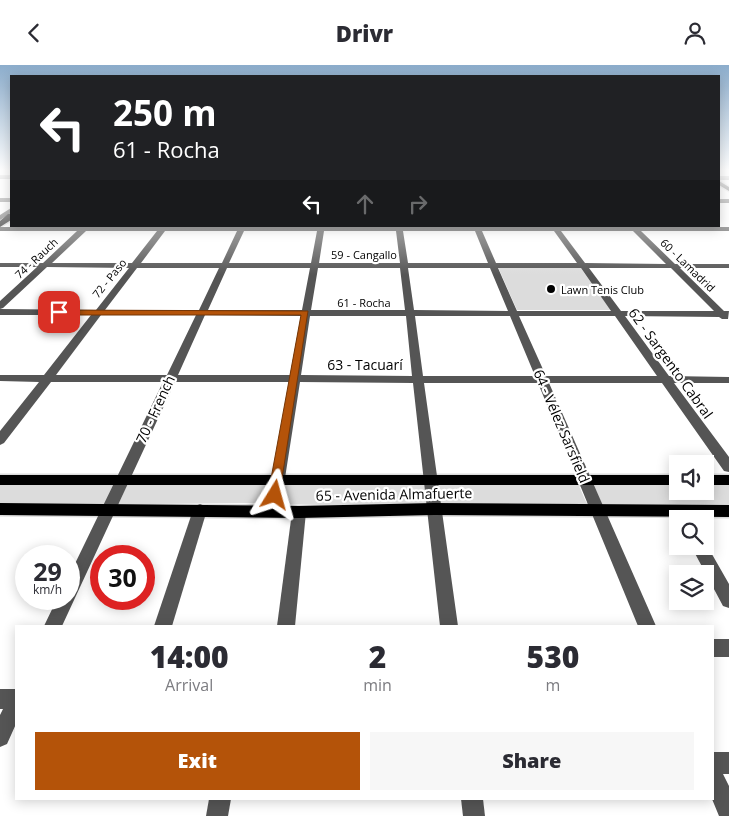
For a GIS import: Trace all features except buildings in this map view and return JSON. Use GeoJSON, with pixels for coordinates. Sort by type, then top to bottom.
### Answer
{"type":"FeatureCollection","features":[{"type":"Feature","properties":{"kind":"main road","name":"65 - Avenida Almafuerte"},"geometry":{"type":"LineString","coordinates":[[0,480],[669,480]]}},
{"type":"Feature","properties":{"kind":"main road"},"geometry":{"type":"LineString","coordinates":[[714,480],[729,480]]}},
{"type":"Feature","properties":{"kind":"main road","name":"65 - Avenida Almafuerte"},"geometry":{"type":"LineString","coordinates":[[0,509],[273,510],[299,512],[434,509],[597,510],[669,514]]}},
{"type":"Feature","properties":{"kind":"main road","name":"65 - Avenida Almafuerte"},"geometry":{"type":"LineString","coordinates":[[714,512],[729,511]]}},
{"type":"Feature","properties":{"kind":"street","name":"74 - Rauch"},"geometry":{"type":"LineString","coordinates":[[0,306],[85,227]]}},
{"type":"Feature","properties":{"kind":"street"},"geometry":{"type":"LineString","coordinates":[[4,228],[399,227],[729,229]]}},
{"type":"Feature","properties":{"kind":"street"},"geometry":{"type":"LineString","coordinates":[[399,227],[449,625]]}},
{"type":"Feature","properties":{"kind":"street","name":"72 - Paso"},"geometry":{"type":"LineString","coordinates":[[0,440],[164,228]]}},
{"type":"Feature","properties":{"kind":"street","name":"70 - French"},"geometry":{"type":"LineString","coordinates":[[80,570],[242,228]]}},
{"type":"Feature","properties":{"kind":"street"},"geometry":{"type":"LineString","coordinates":[[273,510],[305,313],[321,228]]}},
{"type":"Feature","properties":{"kind":"street","name":"64 - Vélez Sarsfield"},"geometry":{"type":"LineString","coordinates":[[477,228],[647,625]]}},
{"type":"Feature","properties":{"kind":"street","name":"62 - Sargento Cabral"},"geometry":{"type":"LineString","coordinates":[[556,228],[729,467]]}},
{"type":"Feature","properties":{"kind":"street","name":"60 - Lamadrid"},"geometry":{"type":"LineString","coordinates":[[633,228],[727,316]]}},
{"type":"Feature","properties":{"kind":"street"},"geometry":{"type":"LineString","coordinates":[[713,228],[729,240]]}},
{"type":"Feature","properties":{"kind":"street","name":"59 - Cangallo"},"geometry":{"type":"LineString","coordinates":[[0,265],[729,265]]}},
{"type":"Feature","properties":{"kind":"street","name":"61 - Rocha"},"geometry":{"type":"LineString","coordinates":[[0,312],[513,313],[727,316]]}},
{"type":"Feature","properties":{"kind":"street","name":"63 - Tacuarí"},"geometry":{"type":"LineString","coordinates":[[0,378],[729,380]]}},
{"type":"Feature","properties":{"kind":"street"},"geometry":{"type":"LineString","coordinates":[[163,625],[200,510]]}},
{"type":"Feature","properties":{"kind":"street"},"geometry":{"type":"LineString","coordinates":[[286,625],[299,512]]}},
{"type":"Feature","properties":{"kind":"street"},"geometry":{"type":"LineString","coordinates":[[704,555],[729,599]]}},
{"type":"Feature","properties":{"kind":"street"},"geometry":{"type":"LineString","coordinates":[[53,625],[61,610]]}},
{"type":"Feature","properties":{"kind":"street"},"geometry":{"type":"LineString","coordinates":[[714,648],[729,648]]}},
{"type":"Feature","properties":{"kind":"street"},"geometry":{"type":"LineString","coordinates":[[0,699],[15,700]]}},
{"type":"Feature","properties":{"kind":"street"},"geometry":{"type":"LineString","coordinates":[[0,737],[15,702]]}},
{"type":"Feature","properties":{"kind":"street"},"geometry":{"type":"LineString","coordinates":[[714,763],[729,763]]}},
{"type":"Feature","properties":{"kind":"street"},"geometry":{"type":"LineString","coordinates":[[714,777],[729,812]]}},
{"type":"Feature","properties":{"kind":"street"},"geometry":{"type":"LineString","coordinates":[[217,816],[220,800]]}},
{"type":"Feature","properties":{"kind":"street"},"geometry":{"type":"LineString","coordinates":[[472,800],[474,816]]}},
{"type":"Feature","properties":{"kind":"shaded area","name":"Lawn Tenis Club"},"geometry":{"type":"Polygon","coordinates":[[[498,267],[580,267],[611,310],[517,310],[498,267]]]}},
{"type":"Feature","properties":{"kind":"shaded area"},"geometry":{"type":"Polygon","coordinates":[[[0,485],[113,485],[105,503],[0,503],[0,485]]]}},
{"type":"Feature","properties":{"kind":"shaded area"},"geometry":{"type":"Polygon","coordinates":[[[127,485],[270,486],[266,503],[119,503],[127,485]]]}},
{"type":"Feature","properties":{"kind":"shaded area"},"geometry":{"type":"Polygon","coordinates":[[[438,485],[579,486],[587,504],[441,503],[438,485]]]}},
{"type":"Feature","properties":{"kind":"shaded area"},"geometry":{"type":"Polygon","coordinates":[[[284,486],[426,486],[428,504],[281,504],[284,486]]]}},
{"type":"Feature","properties":{"kind":"shaded area"},"geometry":{"type":"Polygon","coordinates":[[[594,486],[669,486],[669,500],[714,500],[714,486],[729,486],[729,504],[602,504],[594,486]]]}},
{"type":"Feature","properties":{"kind":"place","name":"Lawn Tenis Club"},"geometry":{"type":"Point","coordinates":[551,289]}},
{"type":"Feature","properties":{"kind":"route"},"geometry":{"type":"LineString","coordinates":[[59,312],[305,313],[275,495]]}}]}
